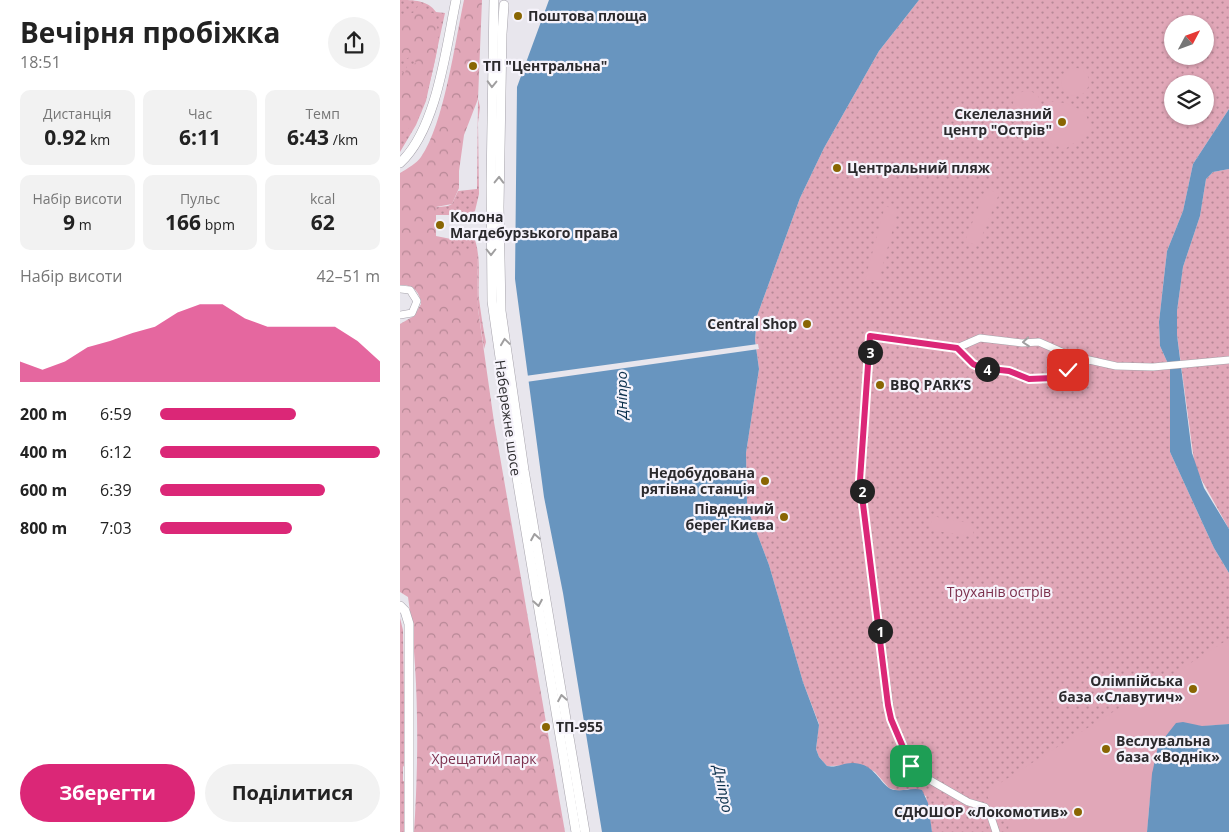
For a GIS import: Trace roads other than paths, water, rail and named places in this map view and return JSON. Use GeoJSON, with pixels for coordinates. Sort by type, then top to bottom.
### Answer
{"type":"FeatureCollection","features":[{"type":"Feature","properties":{"kind":"main road"},"geometry":{"type":"LineString","coordinates":[[400,164],[414,147],[425,125],[446,50],[456,0]]}},
{"type":"Feature","properties":{"kind":"main road","name":"Набережне шосе"},"geometry":{"type":"LineString","coordinates":[[494,0],[491,195],[492,300],[518,484],[576,832]]}},
{"type":"Feature","properties":{"kind":"main road","name":"Набережне шосе"},"geometry":{"type":"LineString","coordinates":[[504,5],[499,207],[501,312],[525,479],[585,832]]}},
{"type":"Feature","properties":{"kind":"main road"},"geometry":{"type":"LineString","coordinates":[[400,606],[405,611],[410,624],[409,832]]}},
{"type":"Feature","properties":{"kind":"street"},"geometry":{"type":"LineString","coordinates":[[400,289],[410,290],[417,301],[412,313],[400,315]]}},
{"type":"Feature","properties":{"kind":"street"},"geometry":{"type":"LineString","coordinates":[[996,832],[990,814],[985,807],[968,802],[916,772],[891,719],[860,480],[870,336],[957,348],[980,338],[1022,343],[1040,342],[1088,361],[1124,366],[1229,360]]}},
{"type":"Feature","properties":{"kind":"street"},"geometry":{"type":"LineString","coordinates":[[957,348],[973,364],[982,368],[1009,371],[1029,379],[1053,378],[1088,361]]}},
{"type":"Feature","properties":{"kind":"water","name":"Дніпро"},"geometry":{"type":"Polygon","coordinates":[[[549,0],[919,0],[879,51],[824,148],[800,198],[757,316],[755,340],[759,369],[746,453],[747,507],[769,565],[803,682],[819,725],[816,749],[819,757],[827,766],[851,763],[861,764],[872,770],[891,789],[922,790],[928,803],[932,832],[602,832],[563,593],[544,497],[515,279],[517,87],[549,0]]]}},
{"type":"Feature","properties":{"kind":"water"},"geometry":{"type":"Polygon","coordinates":[[[1229,109],[1229,169],[1213,172],[1206,179],[1200,216],[1183,267],[1177,311],[1177,335],[1192,453],[1204,488],[1229,529],[1229,573],[1214,548],[1170,452],[1170,368],[1160,346],[1159,322],[1167,251],[1183,211],[1193,164],[1229,109]]]}},
{"type":"Feature","properties":{"kind":"water"},"geometry":{"type":"Polygon","coordinates":[[[1183,722],[1202,726],[1229,724],[1229,832],[1147,832],[1152,774],[1158,746],[1176,723],[1183,722]]]}},
{"type":"Feature","properties":{"kind":"place","name":"Поштова площа"},"geometry":{"type":"Point","coordinates":[518,16]}},
{"type":"Feature","properties":{"kind":"place","name":"ТП \"Центральна\""},"geometry":{"type":"Point","coordinates":[473,66]}},
{"type":"Feature","properties":{"kind":"place","name":"Скелелазний центр \"Острів\""},"geometry":{"type":"Point","coordinates":[1062,122]}},
{"type":"Feature","properties":{"kind":"place","name":"Центральний пляж"},"geometry":{"type":"Point","coordinates":[837,168]}},
{"type":"Feature","properties":{"kind":"place","name":"Колона Магдебурзького права"},"geometry":{"type":"Point","coordinates":[440,225]}},
{"type":"Feature","properties":{"kind":"place","name":"Central Shop"},"geometry":{"type":"Point","coordinates":[807,324]}},
{"type":"Feature","properties":{"kind":"place","name":"BBQ PARK’S"},"geometry":{"type":"Point","coordinates":[880,385]}},
{"type":"Feature","properties":{"kind":"place","name":"Недобудована рятівна станція"},"geometry":{"type":"Point","coordinates":[765,481]}},
{"type":"Feature","properties":{"kind":"place","name":"Південний берег Києва"},"geometry":{"type":"Point","coordinates":[784,517]}},
{"type":"Feature","properties":{"kind":"place","name":"Олімпійська база «Славутич»"},"geometry":{"type":"Point","coordinates":[1193,689]}},
{"type":"Feature","properties":{"kind":"place","name":"ТП-955"},"geometry":{"type":"Point","coordinates":[546,727]}},
{"type":"Feature","properties":{"kind":"place","name":"Веслувальна база «Воднік»"},"geometry":{"type":"Point","coordinates":[1106,749]}},
{"type":"Feature","properties":{"kind":"place","name":"СДЮШОР «Локомотив»"},"geometry":{"type":"Point","coordinates":[1078,812]}},
{"type":"Feature","properties":{"kind":"park label","name":"Труханів острів"},"geometry":{"type":"Point","coordinates":[999,592]}},
{"type":"Feature","properties":{"kind":"park label","name":"Хрещатий парк"},"geometry":{"type":"Point","coordinates":[484,759]}}]}
